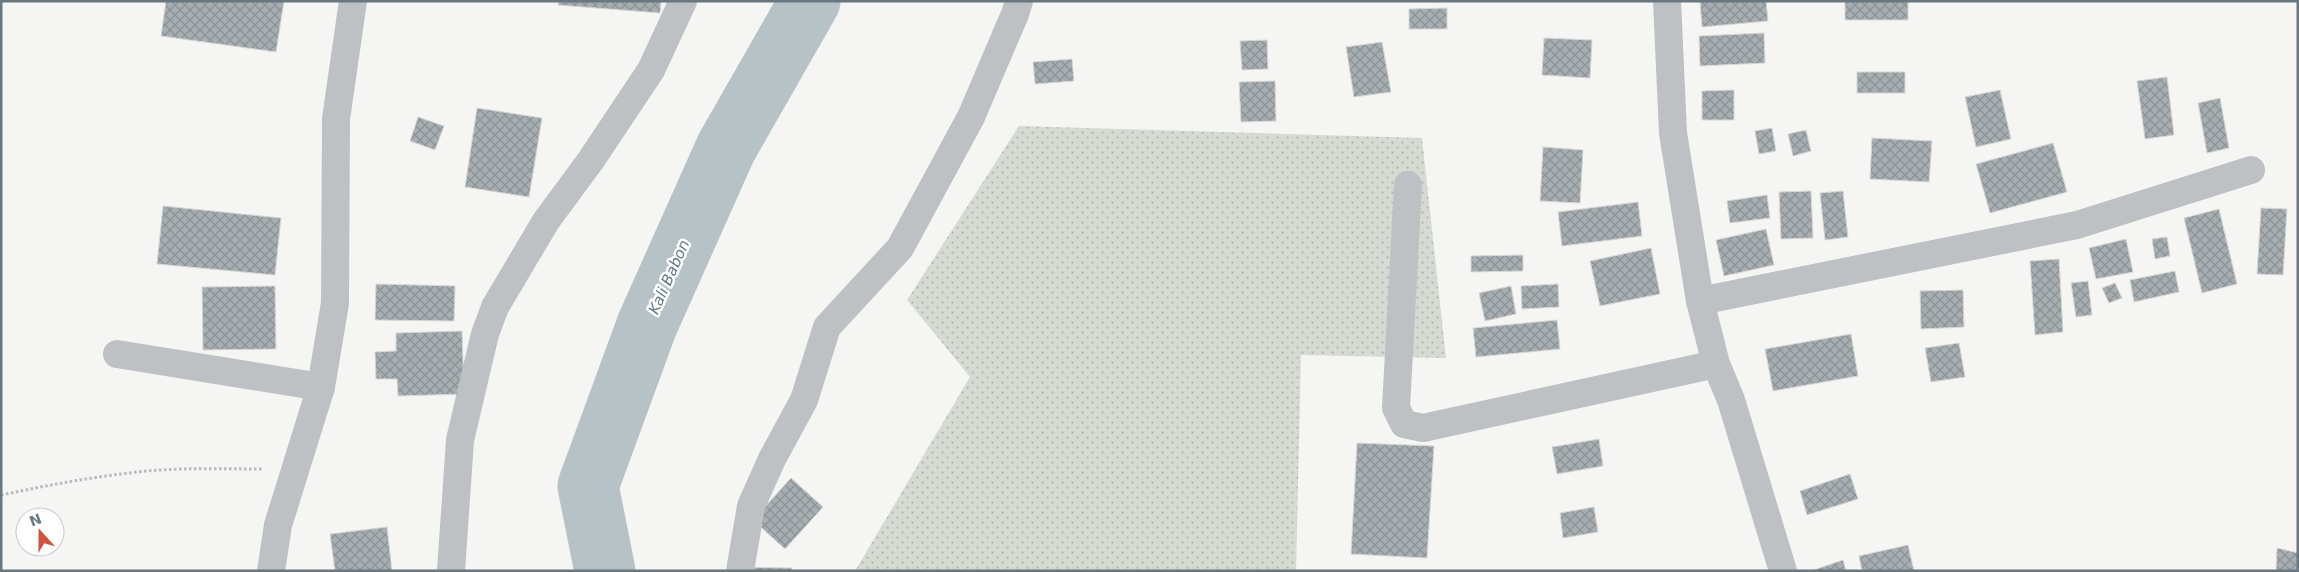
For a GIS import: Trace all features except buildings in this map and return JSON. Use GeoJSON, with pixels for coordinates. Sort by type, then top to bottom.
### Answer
{"type":"FeatureCollection","features":[{"type":"Feature","properties":{"kind":"street"},"geometry":{"type":"LineString","coordinates":[[271,571],[278,525],[321,387],[335,303],[336,119],[353,1]]}},
{"type":"Feature","properties":{"kind":"street"},"geometry":{"type":"LineString","coordinates":[[451,571],[460,440],[485,334],[495,306],[546,221],[591,160],[651,70],[684,1]]}},
{"type":"Feature","properties":{"kind":"street"},"geometry":{"type":"LineString","coordinates":[[740,571],[751,506],[772,459],[804,400],[827,327],[900,248],[971,117],[1012,22],[1019,1]]}},
{"type":"Feature","properties":{"kind":"street"},"geometry":{"type":"LineString","coordinates":[[1667,1],[1673,133],[1700,301],[1716,364],[1731,400],[1783,571]]}},
{"type":"Feature","properties":{"kind":"street"},"geometry":{"type":"LineString","coordinates":[[1700,301],[2077,225],[2252,170]]}},
{"type":"Feature","properties":{"kind":"street"},"geometry":{"type":"LineString","coordinates":[[1408,185],[1396,408],[1404,424],[1423,428],[1716,364]]}},
{"type":"Feature","properties":{"kind":"street"},"geometry":{"type":"LineString","coordinates":[[117,354],[321,387]]}},
{"type":"Feature","properties":{"kind":"path"},"geometry":{"type":"LineString","coordinates":[[1,495],[61,482],[131,472],[199,468],[296,470]]}},
{"type":"Feature","properties":{"kind":"shaded area"},"geometry":{"type":"Polygon","coordinates":[[[1019,126],[1422,138],[1446,358],[1301,355],[1296,571],[855,571],[970,377],[907,300],[1019,126]]]}},
{"type":"Feature","properties":{"kind":"waterway","name":"Kali Babon"},"geometry":{"type":"LineString","coordinates":[[605,571],[588,486],[647,325],[726,148],[810,1]]}}]}
